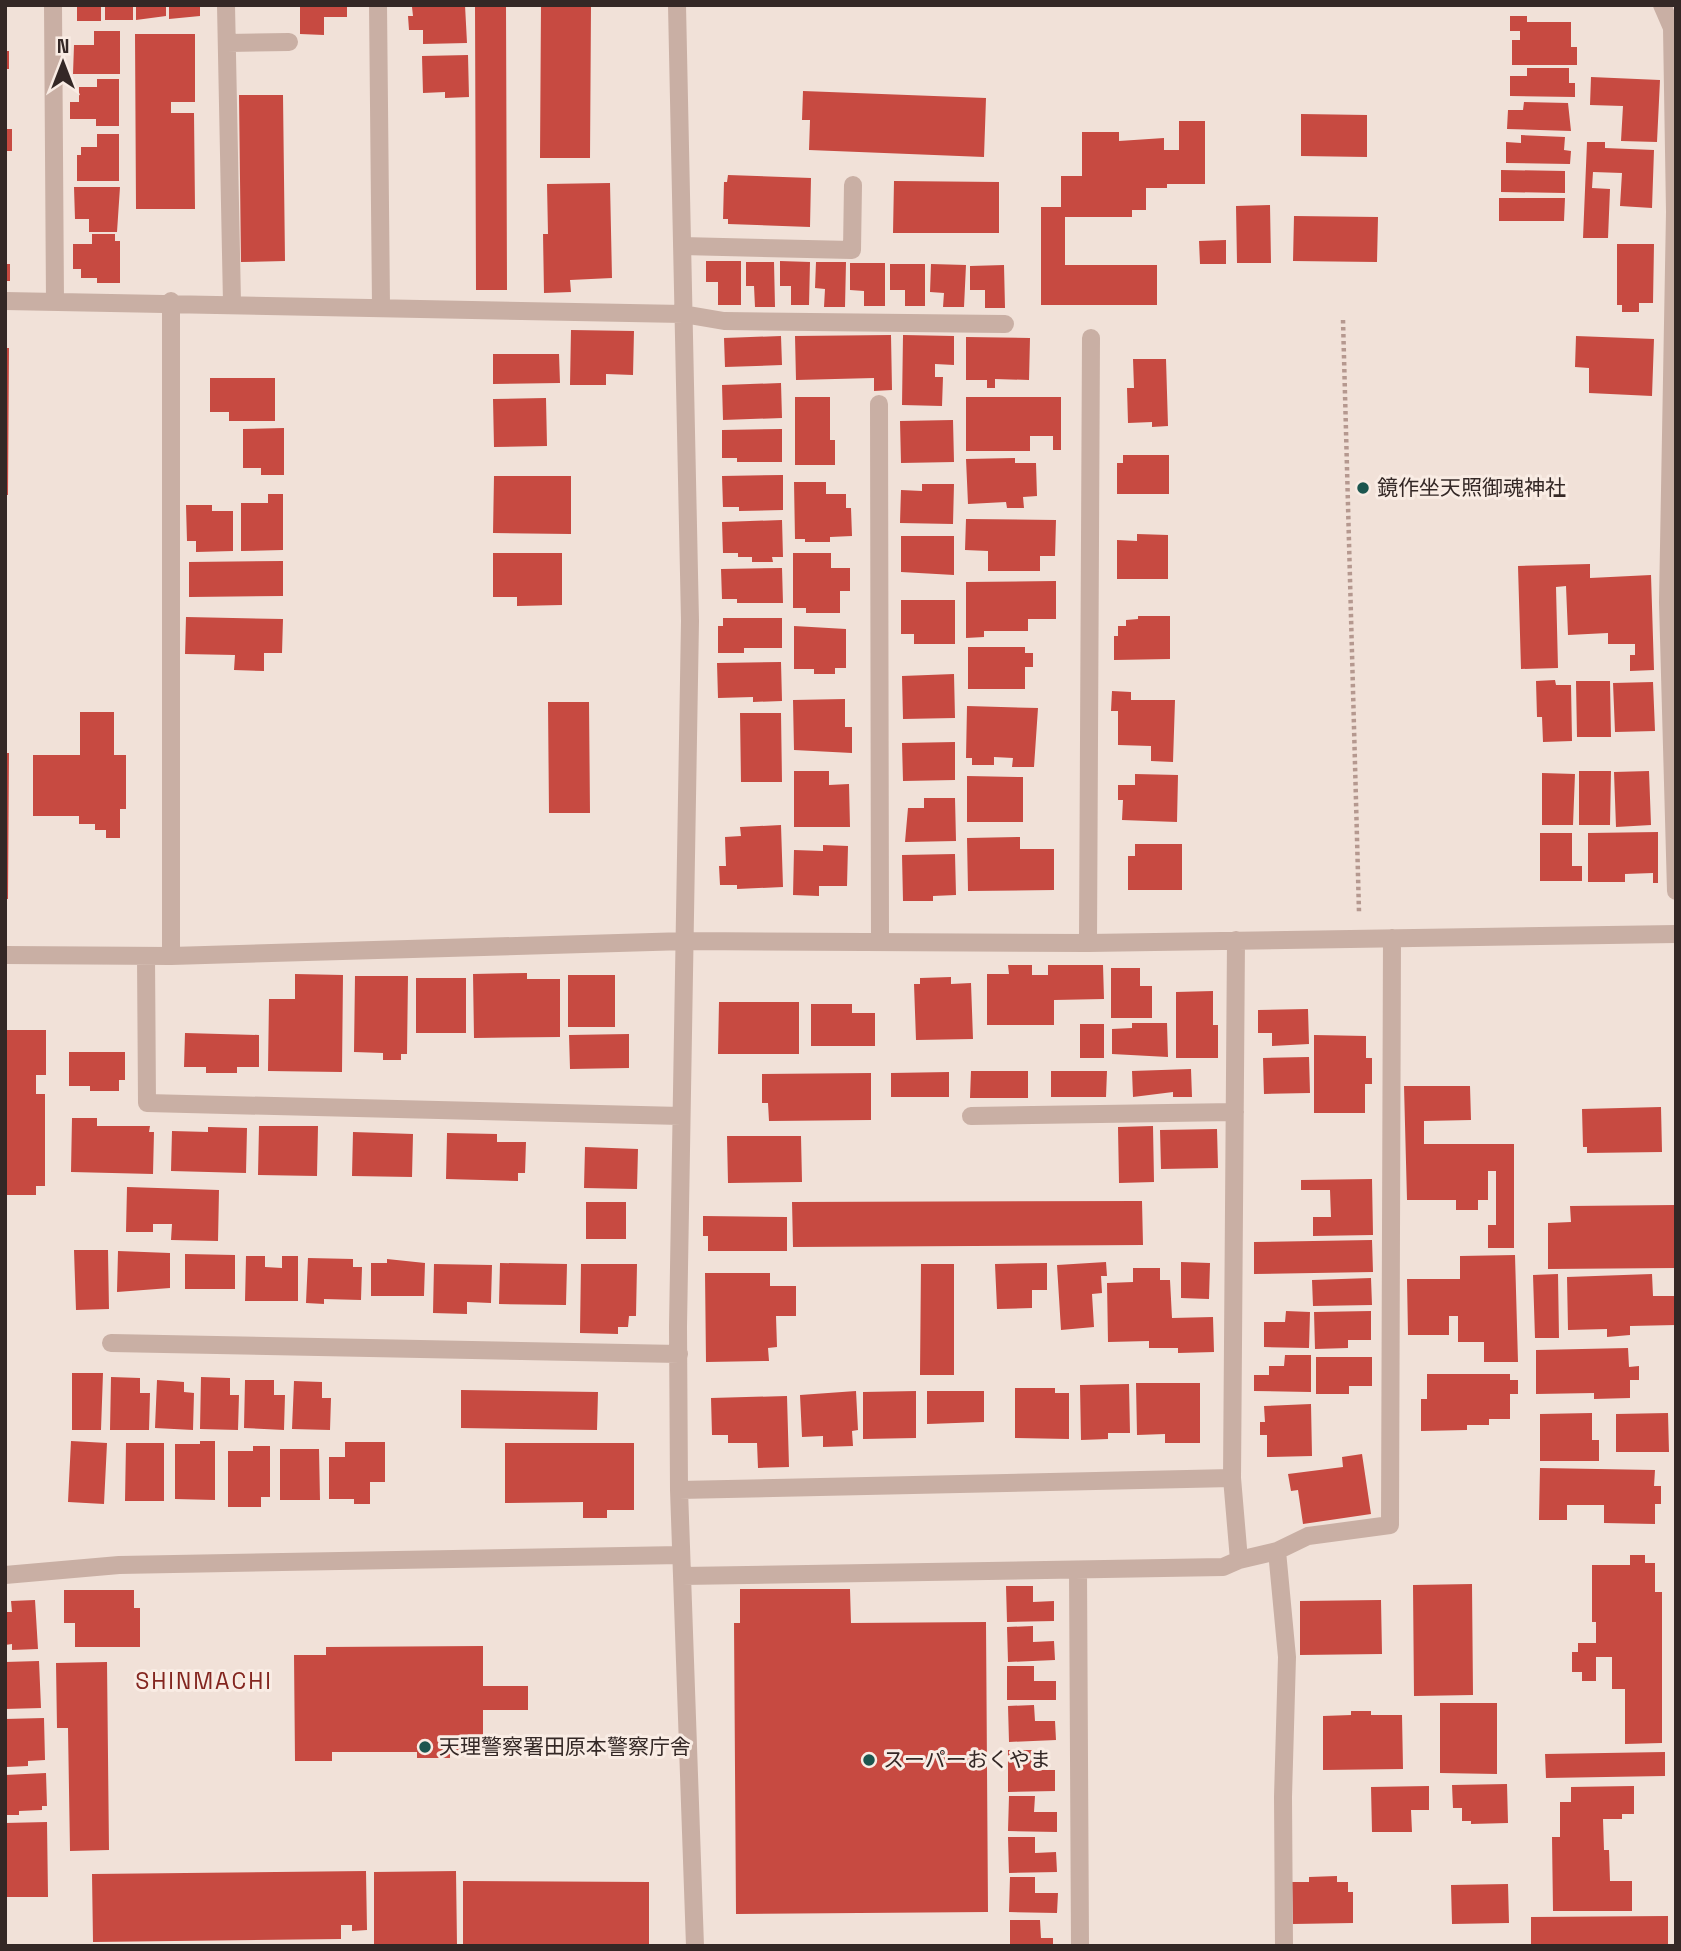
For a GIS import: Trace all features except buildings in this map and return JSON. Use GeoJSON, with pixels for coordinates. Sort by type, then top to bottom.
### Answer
{"type":"FeatureCollection","features":[{"type":"Feature","properties":{"kind":"street"},"geometry":{"type":"LineString","coordinates":[[53,5],[55,301]]}},
{"type":"Feature","properties":{"kind":"street"},"geometry":{"type":"LineString","coordinates":[[226,5],[232,303]]}},
{"type":"Feature","properties":{"kind":"street"},"geometry":{"type":"LineString","coordinates":[[378,5],[381,306]]}},
{"type":"Feature","properties":{"kind":"street"},"geometry":{"type":"LineString","coordinates":[[677,5],[690,621],[681,1116],[679,1490],[695,1946]]}},
{"type":"Feature","properties":{"kind":"street"},"geometry":{"type":"LineString","coordinates":[[1662,5],[1672,28],[1674,173],[1668,602],[1676,891]]}},
{"type":"Feature","properties":{"kind":"street"},"geometry":{"type":"LineString","coordinates":[[227,43],[289,42]]}},
{"type":"Feature","properties":{"kind":"street"},"geometry":{"type":"LineString","coordinates":[[682,246],[852,250],[853,185]]}},
{"type":"Feature","properties":{"kind":"street"},"geometry":{"type":"LineString","coordinates":[[5,300],[171,301],[683,314],[724,321],[1005,324]]}},
{"type":"Feature","properties":{"kind":"street"},"geometry":{"type":"LineString","coordinates":[[171,301],[171,956]]}},
{"type":"Feature","properties":{"kind":"street"},"geometry":{"type":"LineString","coordinates":[[1088,943],[1091,338]]}},
{"type":"Feature","properties":{"kind":"street"},"geometry":{"type":"LineString","coordinates":[[879,404],[880,940]]}},
{"type":"Feature","properties":{"kind":"street"},"geometry":{"type":"LineString","coordinates":[[5,955],[171,956],[686,941],[1088,943],[1676,934]]}},
{"type":"Feature","properties":{"kind":"street"},"geometry":{"type":"LineString","coordinates":[[682,1576],[1223,1567],[1239,1560],[1277,1551],[1308,1536],[1390,1525],[1392,938]]}},
{"type":"Feature","properties":{"kind":"street"},"geometry":{"type":"LineString","coordinates":[[1236,940],[1232,1478],[1239,1560]]}},
{"type":"Feature","properties":{"kind":"street"},"geometry":{"type":"LineString","coordinates":[[146,956],[147,1104],[681,1116]]}},
{"type":"Feature","properties":{"kind":"street"},"geometry":{"type":"LineString","coordinates":[[971,1116],[1235,1112]]}},
{"type":"Feature","properties":{"kind":"street"},"geometry":{"type":"LineString","coordinates":[[111,1343],[679,1354]]}},
{"type":"Feature","properties":{"kind":"street"},"geometry":{"type":"LineString","coordinates":[[679,1490],[1232,1478]]}},
{"type":"Feature","properties":{"kind":"street"},"geometry":{"type":"LineString","coordinates":[[1277,1551],[1287,1657],[1283,1797],[1284,1946]]}},
{"type":"Feature","properties":{"kind":"street"},"geometry":{"type":"LineString","coordinates":[[5,1575],[119,1565],[681,1555]]}},
{"type":"Feature","properties":{"kind":"street"},"geometry":{"type":"LineString","coordinates":[[1078,1570],[1080,1946]]}},
{"type":"Feature","properties":{"kind":"path"},"geometry":{"type":"LineString","coordinates":[[1343,320],[1359,938]]}},
{"type":"Feature","properties":{"kind":"place","name":"鏡作坐天照御魂神社"},"geometry":{"type":"Point","coordinates":[1363,488]}},
{"type":"Feature","properties":{"kind":"place","name":"天理警察署田原本警察庁舎"},"geometry":{"type":"Point","coordinates":[425,1747]}},
{"type":"Feature","properties":{"kind":"place","name":"スーパーおくやま"},"geometry":{"type":"Point","coordinates":[869,1760]}},
{"type":"Feature","properties":{"kind":"district","name":"SHINMACHI"},"geometry":{"type":"Point","coordinates":[204,1681]}}]}
